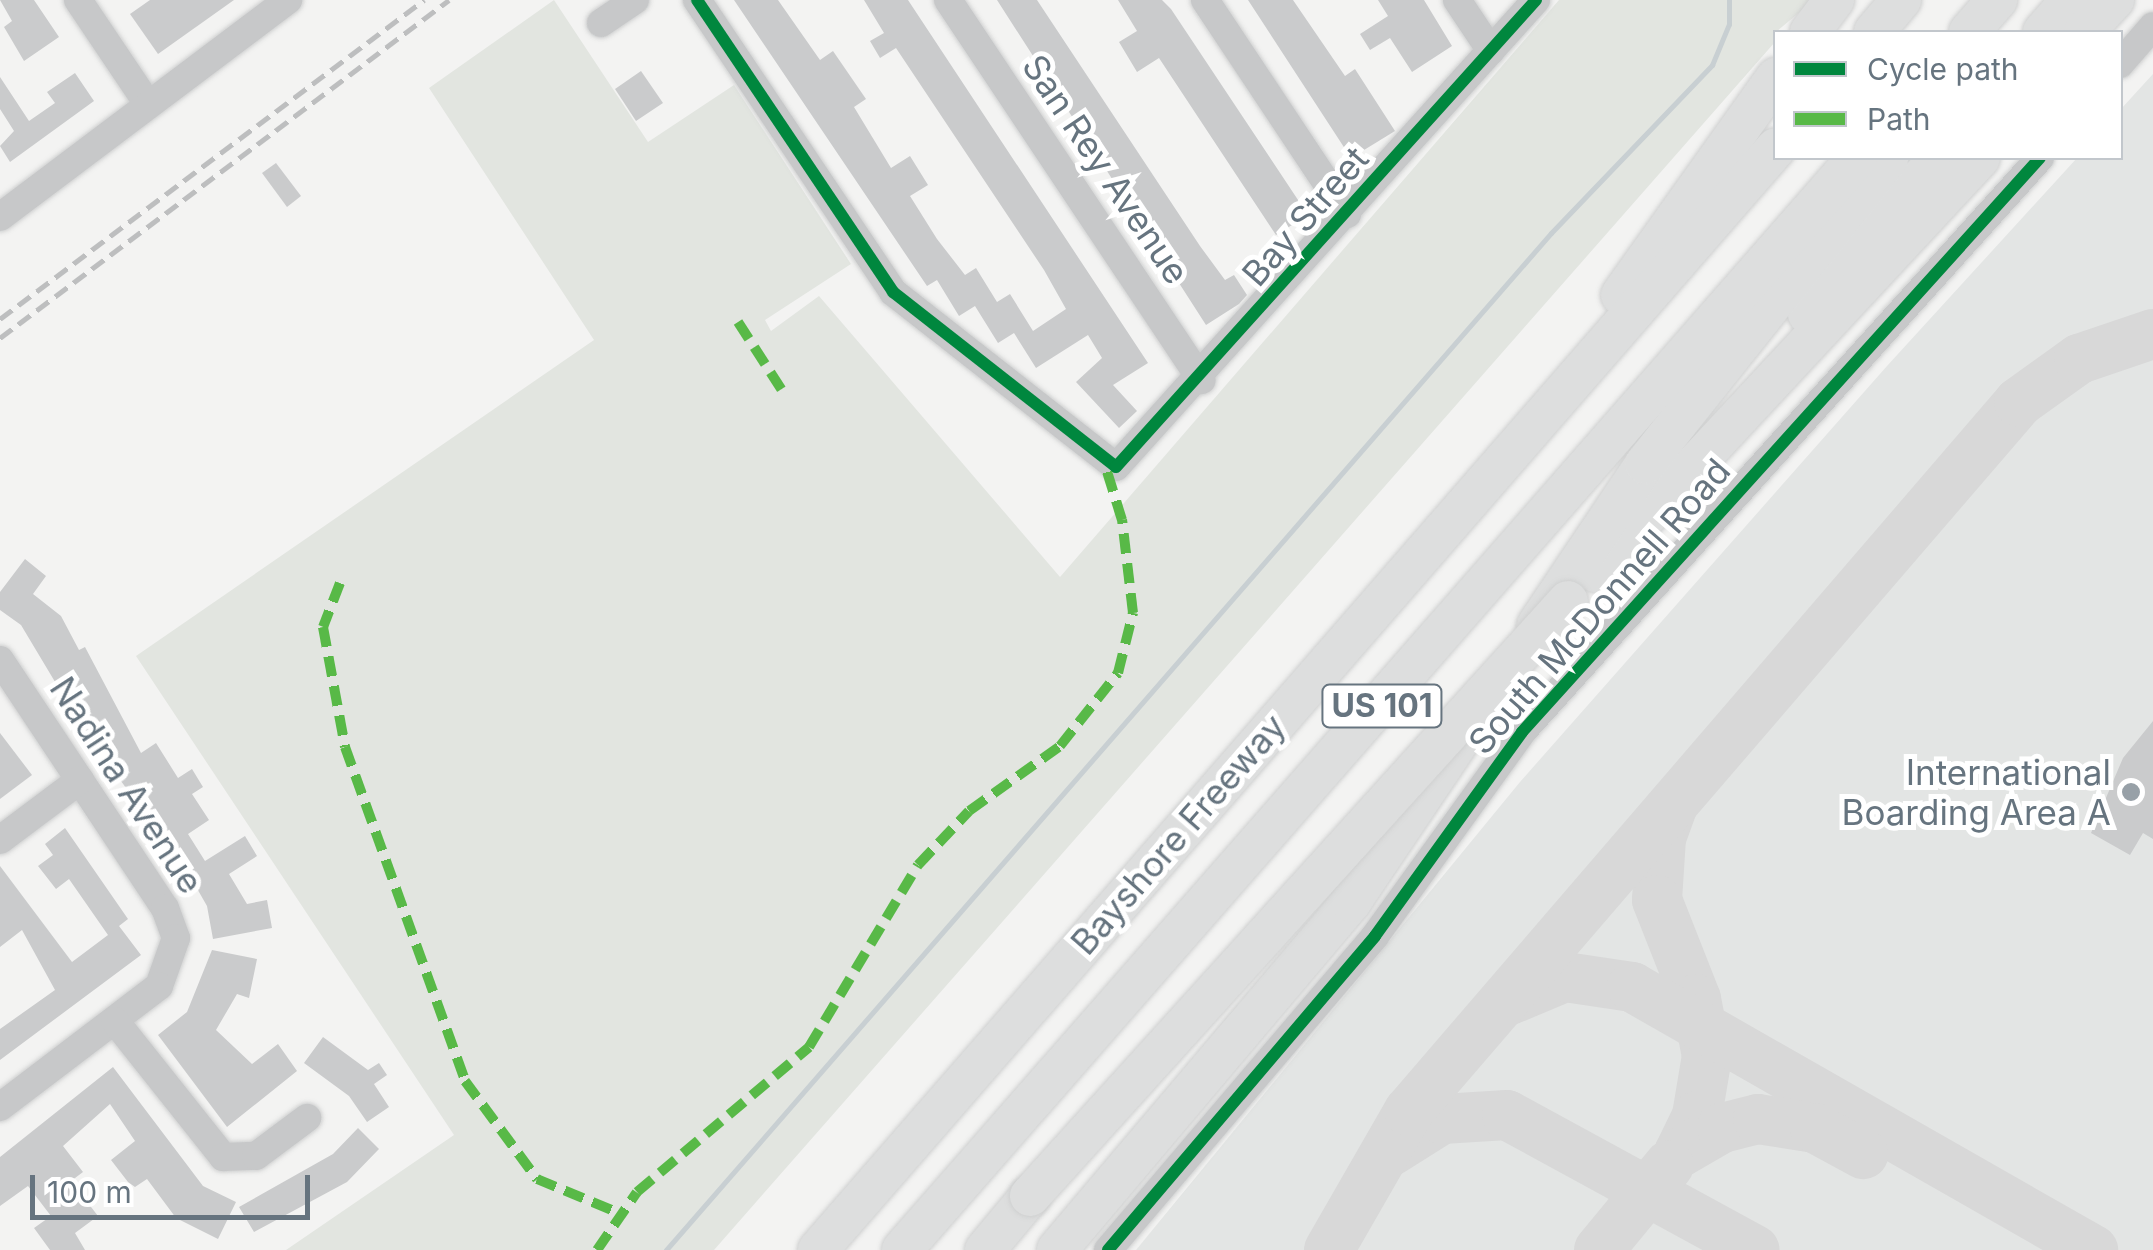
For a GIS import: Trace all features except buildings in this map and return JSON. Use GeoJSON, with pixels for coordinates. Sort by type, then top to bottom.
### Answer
{"type":"FeatureCollection","features":[{"type":"Feature","properties":{"kind":"highway"},"geometry":{"type":"LineString","coordinates":[[1812,30],[1834,0]]}},
{"type":"Feature","properties":{"kind":"highway"},"geometry":{"type":"LineString","coordinates":[[1876,30],[1901,0]]}},
{"type":"Feature","properties":{"kind":"highway"},"geometry":{"type":"LineString","coordinates":[[2045,30],[2072,0]]}},
{"type":"Feature","properties":{"kind":"highway"},"geometry":{"type":"LineString","coordinates":[[2085,30],[2110,0]]}},
{"type":"Feature","properties":{"kind":"highway"},"geometry":{"type":"LineString","coordinates":[[1501,467],[1773,82]]}},
{"type":"Feature","properties":{"kind":"highway","name":"Bayshore Freeway"},"geometry":{"type":"LineString","coordinates":[[818,1250],[1773,151]]}},
{"type":"Feature","properties":{"kind":"highway","name":"Bayshore Freeway"},"geometry":{"type":"LineString","coordinates":[[902,1250],[1855,160]]}},
{"type":"Feature","properties":{"kind":"highway"},"geometry":{"type":"LineString","coordinates":[[1057,1250],[1351,902],[1645,464],[1886,160]]}},
{"type":"Feature","properties":{"kind":"highway"},"geometry":{"type":"LineString","coordinates":[[1568,601],[1936,160]]}},
{"type":"Feature","properties":{"kind":"highway"},"geometry":{"type":"LineString","coordinates":[[984,1250],[1568,601],[1978,160]]}},
{"type":"Feature","properties":{"kind":"street"},"geometry":{"type":"LineString","coordinates":[[78,0],[148,104]]}},
{"type":"Feature","properties":{"kind":"street"},"geometry":{"type":"LineString","coordinates":[[0,218],[288,0]]}},
{"type":"Feature","properties":{"kind":"street"},"geometry":{"type":"LineString","coordinates":[[601,23],[636,0]]}},
{"type":"Feature","properties":{"kind":"street","name":"Bay Street"},"geometry":{"type":"LineString","coordinates":[[698,0],[894,292],[1116,467],[1201,380],[1536,0]]}},
{"type":"Feature","properties":{"kind":"street","name":"San Rey Avenue"},"geometry":{"type":"LineString","coordinates":[[948,0],[1201,380]]}},
{"type":"Feature","properties":{"kind":"street"},"geometry":{"type":"LineString","coordinates":[[1205,0],[1347,214]]}},
{"type":"Feature","properties":{"kind":"street"},"geometry":{"type":"LineString","coordinates":[[1457,0],[1491,51]]}},
{"type":"Feature","properties":{"kind":"street"},"geometry":{"type":"LineString","coordinates":[[2123,61],[2153,26]]}},
{"type":"Feature","properties":{"kind":"street","name":"South McDonnell Road"},"geometry":{"type":"LineString","coordinates":[[1108,1250],[1375,936],[1528,725],[2038,160]]}},
{"type":"Feature","properties":{"kind":"street","name":"Nadina Avenue"},"geometry":{"type":"LineString","coordinates":[[0,660],[165,908],[175,956],[159,986],[115,1021]]}},
{"type":"Feature","properties":{"kind":"street"},"geometry":{"type":"LineString","coordinates":[[0,840],[80,780]]}},
{"type":"Feature","properties":{"kind":"street"},"geometry":{"type":"LineString","coordinates":[[0,1107],[115,1021],[223,1157],[256,1156],[307,1118]]}},
{"type":"Feature","properties":{"kind":"shaded area"},"geometry":{"type":"Polygon","coordinates":[[[554,0],[648,142],[734,85],[851,264],[765,320],[771,331],[819,296],[1060,577],[1559,0],[1814,0],[1778,30],[1773,30],[1773,44],[714,1250],[286,1250],[454,1135],[136,656],[594,340],[429,88],[554,0]]]}},
{"type":"Feature","properties":{"kind":"shaded area"},"geometry":{"type":"Polygon","coordinates":[[[2153,74],[2153,1250],[1136,1250],[1520,782],[1887,366],[2075,160],[2123,160],[2123,107],[2153,74]]]}},
{"type":"Feature","properties":{"kind":"waterway"},"geometry":{"type":"LineString","coordinates":[[666,1250],[1551,233],[1712,65],[1729,24],[1729,0]]}},
{"type":"Feature","properties":{"kind":"taxiway"},"geometry":{"type":"LineString","coordinates":[[1329,1250],[1409,1111],[2019,402],[2079,359],[2153,334]]}},
{"type":"Feature","properties":{"kind":"taxiway"},"geometry":{"type":"LineString","coordinates":[[1673,805],[1661,838],[1657,900],[1696,999],[1707,1056],[1697,1116],[1679,1153]]}},
{"type":"Feature","properties":{"kind":"taxiway"},"geometry":{"type":"LineString","coordinates":[[1505,1002],[1565,977],[1632,987],[2093,1250]]}},
{"type":"Feature","properties":{"kind":"taxiway"},"geometry":{"type":"LineString","coordinates":[[1391,1151],[1442,1119],[1507,1115],[1755,1250]]}},
{"type":"Feature","properties":{"kind":"taxiway"},"geometry":{"type":"LineString","coordinates":[[1679,1153],[1722,1128],[1758,1119],[1815,1128],[1863,1154]]}},
{"type":"Feature","properties":{"kind":"taxiway"},"geometry":{"type":"LineString","coordinates":[[1599,1250],[1669,1165]]}},
{"type":"Feature","properties":{"kind":"railway"},"geometry":{"type":"LineString","coordinates":[[0,319],[424,0]]}},
{"type":"Feature","properties":{"kind":"railway"},"geometry":{"type":"LineString","coordinates":[[0,338],[449,0]]}},
{"type":"Feature","properties":{"kind":"marked path"},"geometry":{"type":"LineString","coordinates":[[738,322],[785,395]]}},
{"type":"Feature","properties":{"kind":"marked path"},"geometry":{"type":"LineString","coordinates":[[597,1250],[637,1192],[809,1047],[918,865],[969,811],[1060,746],[1118,673],[1133,613],[1122,520],[1105,465]]}},
{"type":"Feature","properties":{"kind":"marked path"},"geometry":{"type":"LineString","coordinates":[[340,583],[323,627],[345,747],[465,1081],[537,1179],[621,1214]]}},
{"type":"Feature","properties":{"kind":"cycle path"},"geometry":{"type":"LineString","coordinates":[[697,0],[893,292],[1116,467],[1536,0]]}},
{"type":"Feature","properties":{"kind":"cycle path"},"geometry":{"type":"LineString","coordinates":[[1108,1250],[1375,936],[1522,732],[2038,160]]}},
{"type":"Feature","properties":{"kind":"place","name":"International Boarding Area A"},"geometry":{"type":"Point","coordinates":[2131,792]}}]}
